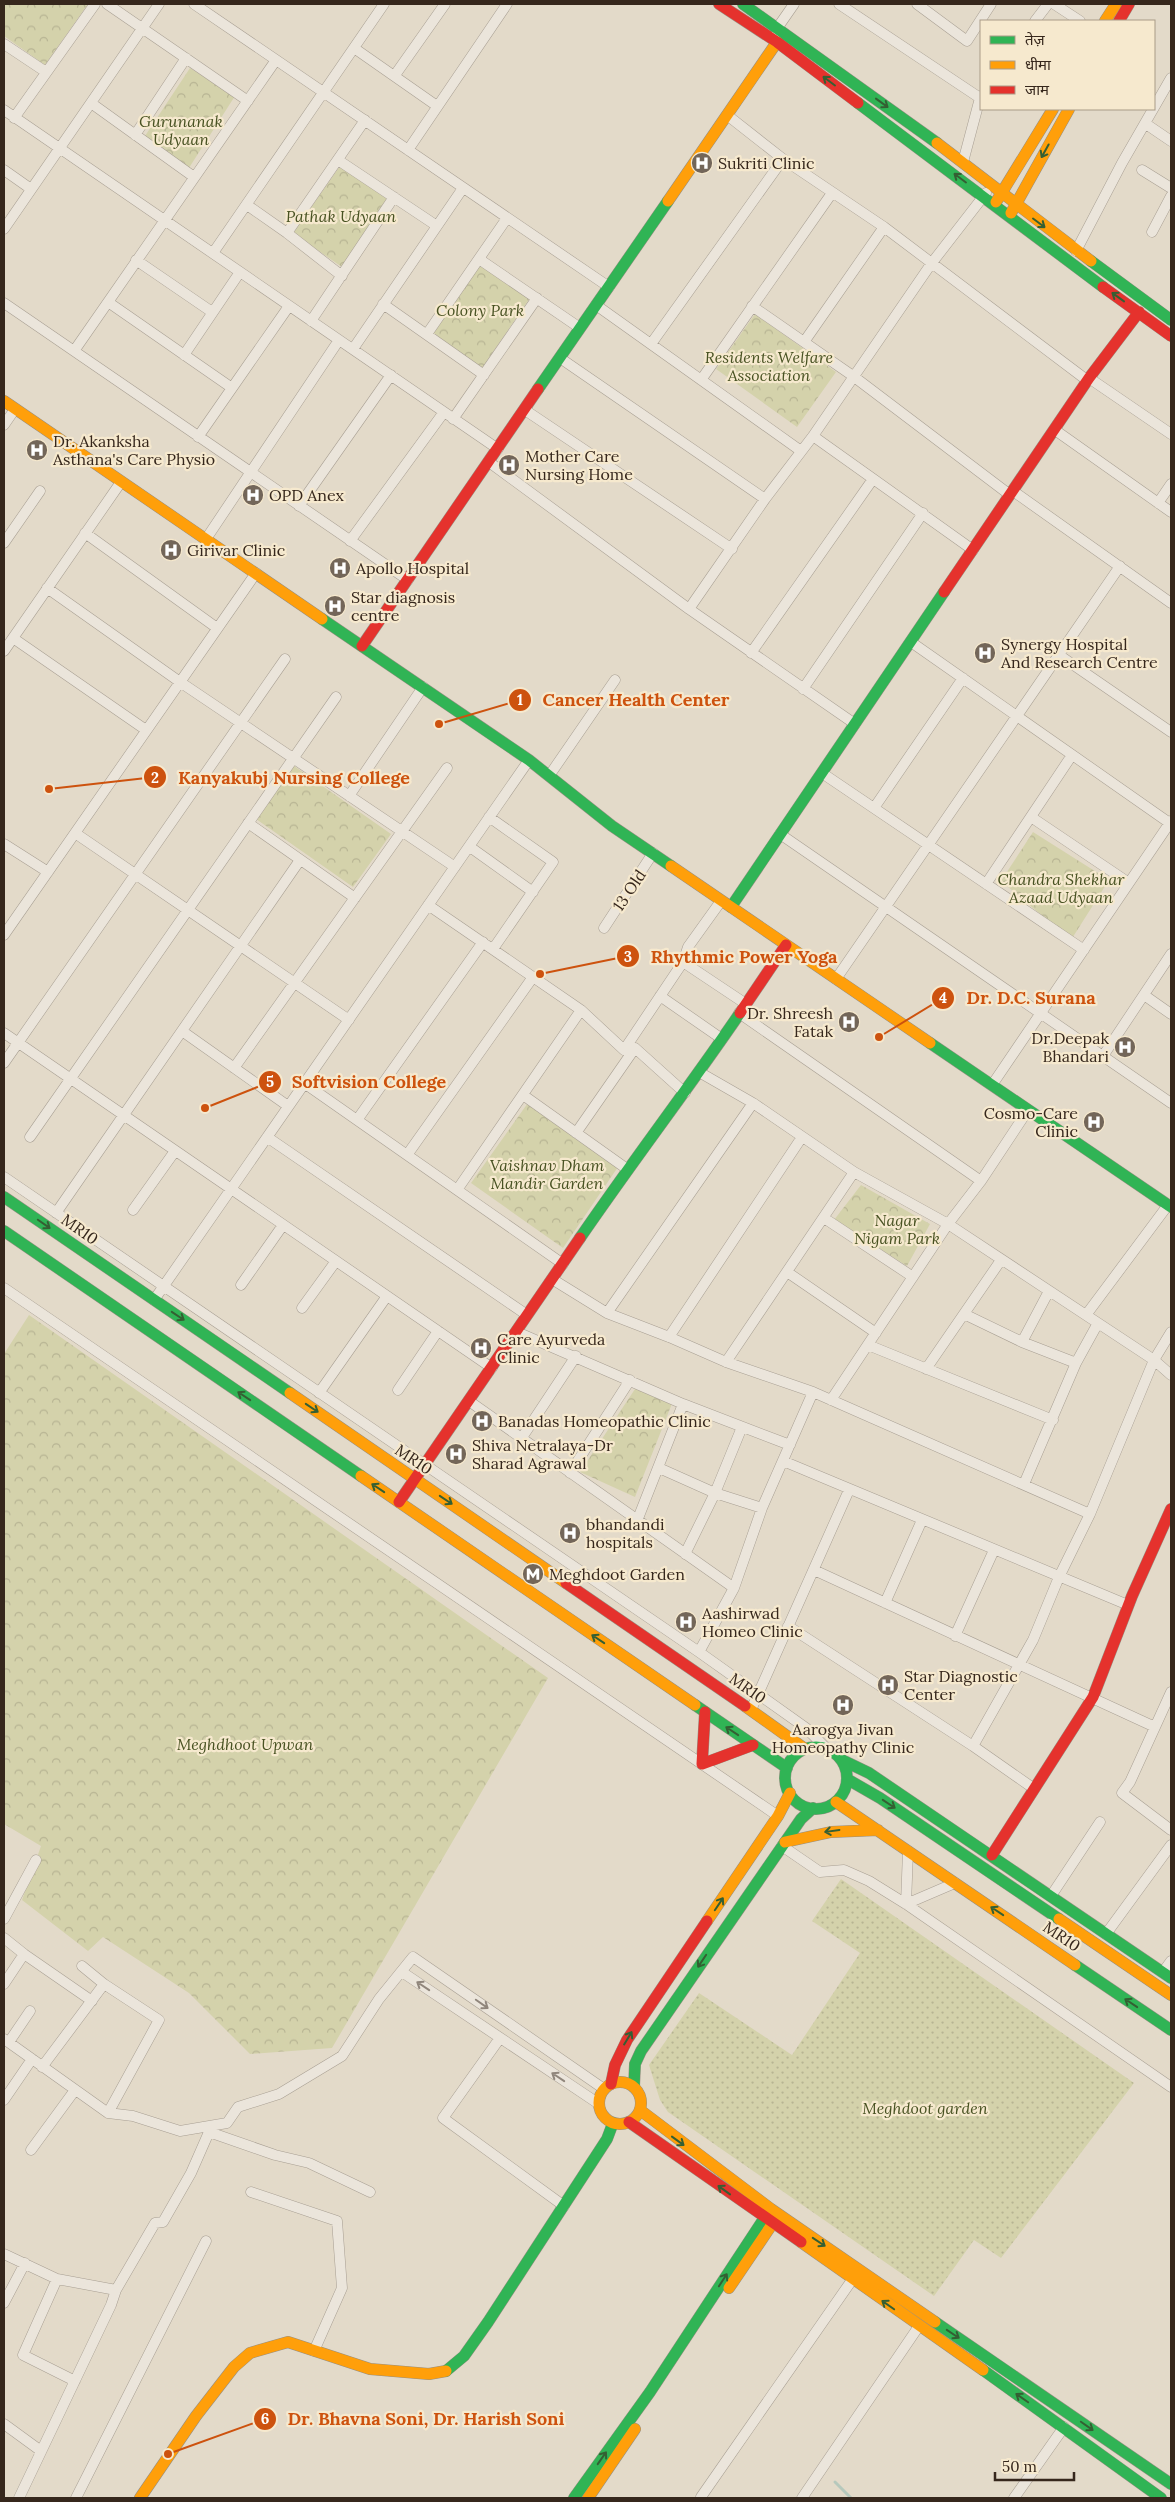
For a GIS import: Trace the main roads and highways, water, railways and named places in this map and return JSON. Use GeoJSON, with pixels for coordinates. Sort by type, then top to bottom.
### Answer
{"type":"FeatureCollection","features":[{"type":"Feature","properties":{"kind":"waterway"},"geometry":{"type":"LineString","coordinates":[[835,2482],[851,2498]]}},
{"type":"Feature","properties":{"kind":"place","name":"Sukriti Clinic"},"geometry":{"type":"Point","coordinates":[702,163]}},
{"type":"Feature","properties":{"kind":"place","name":"Dr. Akanksha Asthana's Care Physio"},"geometry":{"type":"Point","coordinates":[37,450]}},
{"type":"Feature","properties":{"kind":"place","name":"Mother Care Nursing Home"},"geometry":{"type":"Point","coordinates":[509,465]}},
{"type":"Feature","properties":{"kind":"place","name":"OPD Anex"},"geometry":{"type":"Point","coordinates":[253,495]}},
{"type":"Feature","properties":{"kind":"place","name":"Girivar Clinic"},"geometry":{"type":"Point","coordinates":[171,550]}},
{"type":"Feature","properties":{"kind":"place","name":"Apollo Hospital"},"geometry":{"type":"Point","coordinates":[340,568]}},
{"type":"Feature","properties":{"kind":"place","name":"Star diagnosis centre"},"geometry":{"type":"Point","coordinates":[335,606]}},
{"type":"Feature","properties":{"kind":"place","name":"Synergy Hospital And Research Centre"},"geometry":{"type":"Point","coordinates":[985,653]}},
{"type":"Feature","properties":{"kind":"place","name":"Cancer Health Center"},"geometry":{"type":"Point","coordinates":[439,724]}},
{"type":"Feature","properties":{"kind":"place","name":"Kanyakubj Nursing College"},"geometry":{"type":"Point","coordinates":[49,789]}},
{"type":"Feature","properties":{"kind":"place","name":"Rhythmic Power Yoga"},"geometry":{"type":"Point","coordinates":[540,974]}},
{"type":"Feature","properties":{"kind":"place","name":"Dr. Shreesh Fatak"},"geometry":{"type":"Point","coordinates":[849,1022]}},
{"type":"Feature","properties":{"kind":"place","name":"Dr. D.C. Surana"},"geometry":{"type":"Point","coordinates":[879,1037]}},
{"type":"Feature","properties":{"kind":"place","name":"Dr.Deepak Bhandari"},"geometry":{"type":"Point","coordinates":[1125,1047]}},
{"type":"Feature","properties":{"kind":"place","name":"Softvision College"},"geometry":{"type":"Point","coordinates":[205,1108]}},
{"type":"Feature","properties":{"kind":"place","name":"Cosmo-Care Clinic"},"geometry":{"type":"Point","coordinates":[1094,1122]}},
{"type":"Feature","properties":{"kind":"place","name":"Care Ayurveda Clinic"},"geometry":{"type":"Point","coordinates":[481,1348]}},
{"type":"Feature","properties":{"kind":"place","name":"Banadas Homeopathic Clinic"},"geometry":{"type":"Point","coordinates":[482,1421]}},
{"type":"Feature","properties":{"kind":"place","name":"Shiva Netralaya-Dr Sharad Agrawal"},"geometry":{"type":"Point","coordinates":[456,1454]}},
{"type":"Feature","properties":{"kind":"place","name":"bhandandi hospitals"},"geometry":{"type":"Point","coordinates":[570,1533]}},
{"type":"Feature","properties":{"kind":"place","name":"Meghdoot Garden"},"geometry":{"type":"Point","coordinates":[533,1574]}},
{"type":"Feature","properties":{"kind":"place","name":"Aashirwad Homeo Clinic"},"geometry":{"type":"Point","coordinates":[686,1622]}},
{"type":"Feature","properties":{"kind":"place","name":"Star Diagnostic Center"},"geometry":{"type":"Point","coordinates":[888,1685]}},
{"type":"Feature","properties":{"kind":"place","name":"Aarogya Jivan Homeopathy Clinic"},"geometry":{"type":"Point","coordinates":[843,1705]}},
{"type":"Feature","properties":{"kind":"place","name":"Dr. Bhavna Soni, Dr. Harish Soni"},"geometry":{"type":"Point","coordinates":[168,2454]}},
{"type":"Feature","properties":{"kind":"park label","name":"Gurunanak Udyaan"},"geometry":{"type":"Point","coordinates":[181,130]}},
{"type":"Feature","properties":{"kind":"park label","name":"Pathak Udyaan"},"geometry":{"type":"Point","coordinates":[341,216]}},
{"type":"Feature","properties":{"kind":"park label","name":"Colony Park"},"geometry":{"type":"Point","coordinates":[480,310]}},
{"type":"Feature","properties":{"kind":"park label","name":"Residents Welfare Association"},"geometry":{"type":"Point","coordinates":[769,366]}},
{"type":"Feature","properties":{"kind":"park label","name":"Chandra Shekhar Azaad Udyaan"},"geometry":{"type":"Point","coordinates":[1061,888]}},
{"type":"Feature","properties":{"kind":"park label","name":"Vaishnav Dham Mandir Garden"},"geometry":{"type":"Point","coordinates":[547,1174]}},
{"type":"Feature","properties":{"kind":"park label","name":"Nagar Nigam Park"},"geometry":{"type":"Point","coordinates":[897,1229]}},
{"type":"Feature","properties":{"kind":"park label","name":"Meghdhoot Upwan"},"geometry":{"type":"Point","coordinates":[245,1744]}},
{"type":"Feature","properties":{"kind":"park label","name":"Meghdoot garden"},"geometry":{"type":"Point","coordinates":[925,2108]}}]}
